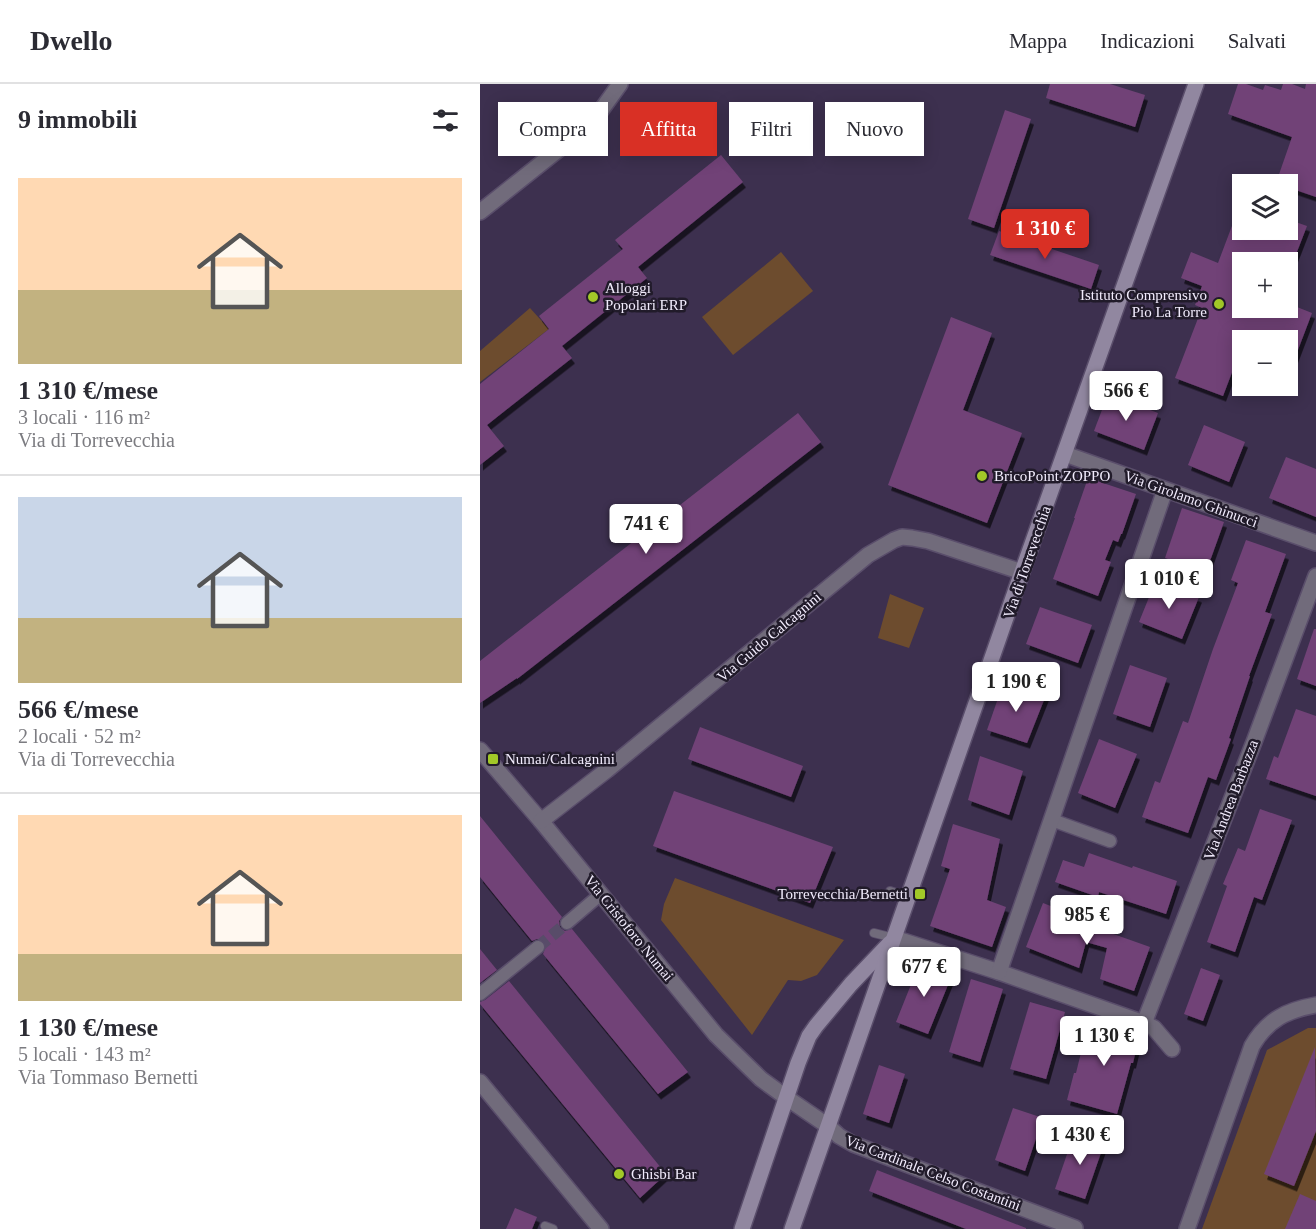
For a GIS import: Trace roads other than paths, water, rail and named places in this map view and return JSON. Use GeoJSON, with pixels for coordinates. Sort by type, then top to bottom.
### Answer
{"type":"FeatureCollection","features":[{"type":"Feature","properties":{"kind":"main road","name":"Via di Torrevecchia"},"geometry":{"type":"LineString","coordinates":[[792,1229],[1196,84]]}},
{"type":"Feature","properties":{"kind":"main road","name":"Via di Torrevecchia"},"geometry":{"type":"LineString","coordinates":[[742,1229],[809,1036],[851,984],[894,938]]}},
{"type":"Feature","properties":{"kind":"street"},"geometry":{"type":"LineString","coordinates":[[480,212],[592,123],[620,84]]}},
{"type":"Feature","properties":{"kind":"street","name":"Via Girolamo Ghinucci"},"geometry":{"type":"LineString","coordinates":[[1065,454],[1316,543]]}},
{"type":"Feature","properties":{"kind":"street"},"geometry":{"type":"LineString","coordinates":[[999,972],[1165,490]]}},
{"type":"Feature","properties":{"kind":"street","name":"Via Guido Calcagnini"},"geometry":{"type":"LineString","coordinates":[[541,821],[607,770],[868,555],[886,543],[902,537],[920,539],[1022,572]]}},
{"type":"Feature","properties":{"kind":"street","name":"Via Andrea Barbazza"},"geometry":{"type":"LineString","coordinates":[[1144,1023],[1250,753],[1316,576]]}},
{"type":"Feature","properties":{"kind":"street","name":"Via Cristoforo Numai"},"geometry":{"type":"LineString","coordinates":[[480,750],[716,1035],[761,1079],[787,1098]]}},
{"type":"Feature","properties":{"kind":"street"},"geometry":{"type":"LineString","coordinates":[[1052,820],[1110,841]]}},
{"type":"Feature","properties":{"kind":"street"},"geometry":{"type":"LineString","coordinates":[[567,923],[601,894]]}},
{"type":"Feature","properties":{"kind":"street"},"geometry":{"type":"LineString","coordinates":[[894,938],[1144,1023],[1154,1028],[1172,1049]]}},
{"type":"Feature","properties":{"kind":"street"},"geometry":{"type":"LineString","coordinates":[[480,994],[537,947]]}},
{"type":"Feature","properties":{"kind":"street"},"geometry":{"type":"LineString","coordinates":[[1186,1229],[1252,1046],[1263,1029],[1277,1018],[1297,1009],[1316,1005]]}},
{"type":"Feature","properties":{"kind":"street"},"geometry":{"type":"LineString","coordinates":[[480,1082],[602,1229]]}},
{"type":"Feature","properties":{"kind":"street"},"geometry":{"type":"LineString","coordinates":[[787,1098],[828,1126]]}},
{"type":"Feature","properties":{"kind":"street","name":"Via Cardinale Celso Costantini"},"geometry":{"type":"LineString","coordinates":[[828,1126],[853,1144],[1075,1228]]}},
{"type":"Feature","properties":{"kind":"lane"},"geometry":{"type":"LineString","coordinates":[[890,891],[908,897]]}},
{"type":"Feature","properties":{"kind":"lane"},"geometry":{"type":"LineString","coordinates":[[874,933],[894,938]]}},
{"type":"Feature","properties":{"kind":"tunnel"},"geometry":{"type":"LineString","coordinates":[[538,947],[567,923]]}},
{"type":"Feature","properties":{"kind":"place","name":"Alloggi Popolari ERP"},"geometry":{"type":"Point","coordinates":[593,297]}},
{"type":"Feature","properties":{"kind":"place","name":"Istituto Comprensivo Pio La Torre"},"geometry":{"type":"Point","coordinates":[1219,304]}},
{"type":"Feature","properties":{"kind":"place","name":"BricoPoint ZOPPO"},"geometry":{"type":"Point","coordinates":[982,476]}},
{"type":"Feature","properties":{"kind":"place","name":"Numai/Calcagnini"},"geometry":{"type":"Point","coordinates":[493,759]}},
{"type":"Feature","properties":{"kind":"place","name":"Torrevecchia/Bernetti"},"geometry":{"type":"Point","coordinates":[920,894]}},
{"type":"Feature","properties":{"kind":"place","name":"Ghisbi Bar"},"geometry":{"type":"Point","coordinates":[619,1174]}}]}
